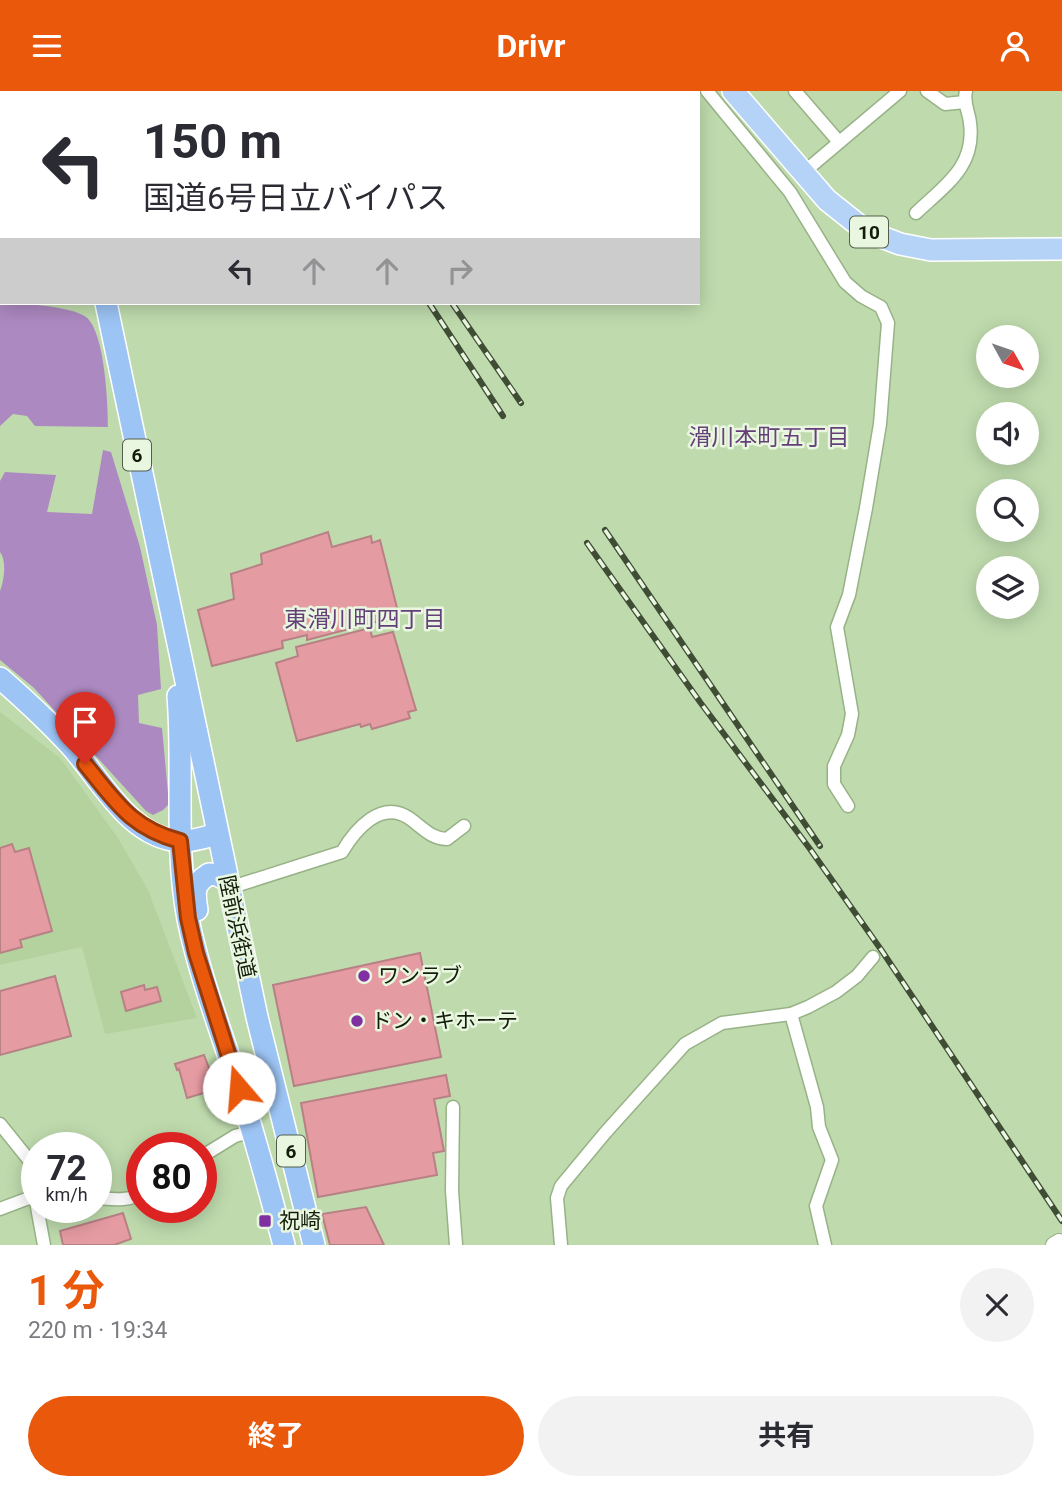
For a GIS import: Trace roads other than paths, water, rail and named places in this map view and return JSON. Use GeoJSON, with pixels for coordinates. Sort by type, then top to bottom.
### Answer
{"type":"FeatureCollection","features":[{"type":"Feature","properties":{"kind":"highway","name":"陸前浜街道"},"geometry":{"type":"LineString","coordinates":[[106,305],[257,1017],[314,1245]]}},
{"type":"Feature","properties":{"kind":"highway","name":"陸前浜街道"},"geometry":{"type":"LineString","coordinates":[[169,607],[180,725],[180,841],[188,918],[196,953],[253,1131],[284,1245]]}},
{"type":"Feature","properties":{"kind":"highway"},"geometry":{"type":"LineString","coordinates":[[0,678],[70,745],[128,815],[152,832],[180,841],[217,834]]}},
{"type":"Feature","properties":{"kind":"highway"},"geometry":{"type":"LineString","coordinates":[[196,953],[200,932],[195,890],[199,880],[209,874],[218,875],[228,884]]}},
{"type":"Feature","properties":{"kind":"highway"},"geometry":{"type":"LineString","coordinates":[[218,1024],[257,1017]]}},
{"type":"Feature","properties":{"kind":"highway"},"geometry":{"type":"LineString","coordinates":[[253,1131],[265,1124],[272,1112],[264,1068],[268,1056]]}},
{"type":"Feature","properties":{"kind":"main road","name":"10"},"geometry":{"type":"LineString","coordinates":[[733,91],[827,200],[866,231],[900,244],[949,252],[1062,249]]}},
{"type":"Feature","properties":{"kind":"street"},"geometry":{"type":"LineString","coordinates":[[707,91],[790,192],[845,282],[861,296],[881,307],[888,323],[880,424],[849,595],[837,627],[852,714],[848,735],[834,766],[834,784],[848,806]]}},
{"type":"Feature","properties":{"kind":"street"},"geometry":{"type":"LineString","coordinates":[[795,91],[839,142]]}},
{"type":"Feature","properties":{"kind":"street"},"geometry":{"type":"LineString","coordinates":[[916,213],[960,171],[969,151],[971,124],[966,96],[945,104],[927,91]]}},
{"type":"Feature","properties":{"kind":"street"},"geometry":{"type":"LineString","coordinates":[[804,172],[892,94]]}},
{"type":"Feature","properties":{"kind":"street"},"geometry":{"type":"LineString","coordinates":[[228,884],[342,852],[350,837],[362,824],[377,815],[394,812],[406,815],[436,839],[447,839],[464,826]]}},
{"type":"Feature","properties":{"kind":"street"},"geometry":{"type":"LineString","coordinates":[[561,1245],[557,1198],[561,1186],[685,1044],[722,1023],[791,1014],[836,992],[857,976],[873,957]]}},
{"type":"Feature","properties":{"kind":"street"},"geometry":{"type":"LineString","coordinates":[[791,1014],[817,1107],[818,1127],[832,1160],[817,1206],[825,1245]]}},
{"type":"Feature","properties":{"kind":"street"},"geometry":{"type":"LineString","coordinates":[[453,1107],[452,1191],[456,1245]]}},
{"type":"Feature","properties":{"kind":"street"},"geometry":{"type":"LineString","coordinates":[[0,1124],[21,1150]]}},
{"type":"Feature","properties":{"kind":"street"},"geometry":{"type":"LineString","coordinates":[[217,1147],[235,1136],[253,1131]]}},
{"type":"Feature","properties":{"kind":"street"},"geometry":{"type":"LineString","coordinates":[[0,1209],[21,1204]]}},
{"type":"Feature","properties":{"kind":"street"},"geometry":{"type":"LineString","coordinates":[[41,1223],[44,1245]]}},
{"type":"Feature","properties":{"kind":"railway"},"geometry":{"type":"LineString","coordinates":[[430,305],[503,416]]}},
{"type":"Feature","properties":{"kind":"railway"},"geometry":{"type":"LineString","coordinates":[[453,305],[521,403]]}},
{"type":"Feature","properties":{"kind":"railway"},"geometry":{"type":"LineString","coordinates":[[605,530],[820,846]]}},
{"type":"Feature","properties":{"kind":"railway"},"geometry":{"type":"LineString","coordinates":[[587,543],[882,951],[1062,1221]]}},
{"type":"Feature","properties":{"kind":"place","name":"ワンラブ"},"geometry":{"type":"Point","coordinates":[364,976]}},
{"type":"Feature","properties":{"kind":"place","name":"ドン・キホーテ"},"geometry":{"type":"Point","coordinates":[357,1021]}},
{"type":"Feature","properties":{"kind":"place","name":"祝崎"},"geometry":{"type":"Point","coordinates":[265,1221]}},
{"type":"Feature","properties":{"kind":"district","name":"滑川本町五丁目"},"geometry":{"type":"Point","coordinates":[769,437]}},
{"type":"Feature","properties":{"kind":"district","name":"東滑川町四丁目"},"geometry":{"type":"Point","coordinates":[365,619]}}]}
